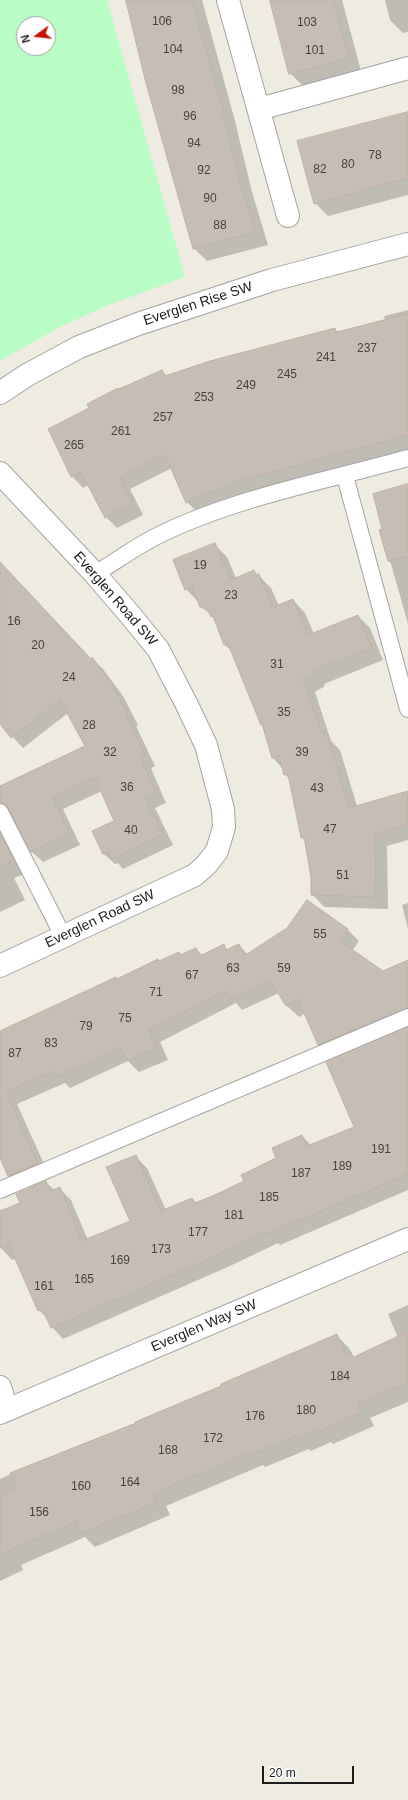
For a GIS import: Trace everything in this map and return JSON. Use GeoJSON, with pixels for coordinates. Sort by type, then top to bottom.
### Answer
{"type":"FeatureCollection","features":[{"type":"Feature","properties":{"kind":"street"},"geometry":{"type":"LineString","coordinates":[[228,0],[288,216]]}},
{"type":"Feature","properties":{"kind":"street"},"geometry":{"type":"LineString","coordinates":[[259,109],[408,68]]}},
{"type":"Feature","properties":{"kind":"street","name":"Everglen Rise SW"},"geometry":{"type":"LineString","coordinates":[[0,393],[27,375],[79,347],[138,324],[272,280],[408,244]]}},
{"type":"Feature","properties":{"kind":"street","name":"Everglen Road SW"},"geometry":{"type":"LineString","coordinates":[[0,473],[95,574],[158,648],[206,745],[223,809],[224,827],[217,851],[207,864],[195,875],[0,966]]}},
{"type":"Feature","properties":{"kind":"street","name":"Everglen Way SW"},"geometry":{"type":"LineString","coordinates":[[3,1411],[408,1239]]}},
{"type":"Feature","properties":{"kind":"street"},"geometry":{"type":"LineString","coordinates":[[0,1387],[3,1411]]}},
{"type":"Feature","properties":{"kind":"lane"},"geometry":{"type":"LineString","coordinates":[[95,574],[156,536],[208,514],[253,499],[345,476],[408,458]]}},
{"type":"Feature","properties":{"kind":"lane"},"geometry":{"type":"LineString","coordinates":[[345,476],[408,709]]}},
{"type":"Feature","properties":{"kind":"lane"},"geometry":{"type":"LineString","coordinates":[[0,812],[63,936]]}},
{"type":"Feature","properties":{"kind":"lane"},"geometry":{"type":"LineString","coordinates":[[0,1190],[408,1017]]}},
{"type":"Feature","properties":{"kind":"green space"},"geometry":{"type":"Polygon","coordinates":[[[0,0],[107,0],[185,277],[106,306],[58,328],[0,361],[0,0]]]}},
{"type":"Feature","properties":{"kind":"building"},"geometry":{"type":"Polygon","coordinates":[[[126,0],[192,0],[222,107],[239,178],[255,232],[193,249],[146,83],[126,0]]]}},
{"type":"Feature","properties":{"kind":"building"},"geometry":{"type":"Polygon","coordinates":[[[270,0],[333,0],[349,58],[289,74],[270,0]]]}},
{"type":"Feature","properties":{"kind":"building"},"geometry":{"type":"Polygon","coordinates":[[[408,112],[408,178],[314,204],[297,141],[408,112]]]}},
{"type":"Feature","properties":{"kind":"building"},"geometry":{"type":"Polygon","coordinates":[[[408,314],[408,435],[232,483],[186,503],[165,455],[120,478],[133,503],[105,518],[81,472],[71,477],[48,429],[89,408],[87,404],[118,388],[119,389],[162,370],[165,376],[210,361],[335,328],[336,332],[408,314]]]}},
{"type":"Feature","properties":{"kind":"building"},"geometry":{"type":"Polygon","coordinates":[[[408,484],[408,556],[388,561],[379,530],[382,529],[373,494],[408,484]]]}},
{"type":"Feature","properties":{"kind":"building"},"geometry":{"type":"Polygon","coordinates":[[[215,543],[231,580],[254,570],[256,575],[259,574],[273,607],[293,599],[308,635],[358,615],[372,648],[313,671],[314,674],[303,679],[321,732],[324,731],[325,737],[328,736],[349,808],[408,791],[408,825],[375,834],[376,897],[311,895],[311,877],[304,837],[301,838],[288,774],[284,775],[279,756],[272,758],[262,724],[261,725],[228,644],[224,645],[213,616],[211,617],[208,610],[200,607],[192,587],[185,590],[173,560],[215,543]]]}},
{"type":"Feature","properties":{"kind":"building"},"geometry":{"type":"Polygon","coordinates":[[[0,562],[91,659],[92,657],[112,684],[128,714],[126,715],[145,755],[140,757],[156,792],[145,797],[163,834],[112,859],[108,852],[103,854],[92,831],[114,821],[95,778],[53,798],[70,834],[31,852],[8,808],[5,804],[0,803],[0,786],[85,746],[60,700],[11,738],[0,724],[0,562]]]}},
{"type":"Feature","properties":{"kind":"building"},"geometry":{"type":"Polygon","coordinates":[[[0,833],[14,860],[0,867],[0,833]]]}},
{"type":"Feature","properties":{"kind":"building"},"geometry":{"type":"Polygon","coordinates":[[[307,900],[348,929],[340,941],[383,971],[408,960],[408,1008],[318,1045],[298,999],[286,1006],[270,980],[230,999],[226,991],[149,1030],[157,1048],[127,1061],[120,1047],[57,1077],[54,1071],[6,1092],[38,1163],[8,1176],[0,1158],[0,1031],[116,977],[117,979],[158,959],[159,961],[179,952],[180,955],[196,948],[200,956],[224,944],[226,950],[239,944],[244,956],[287,928],[307,900]]]}},
{"type":"Feature","properties":{"kind":"building"},"geometry":{"type":"Polygon","coordinates":[[[408,1027],[408,1174],[267,1234],[266,1232],[218,1255],[51,1328],[42,1309],[38,1311],[9,1245],[0,1248],[0,1211],[20,1203],[16,1194],[46,1181],[50,1191],[60,1187],[82,1241],[130,1221],[106,1167],[136,1155],[161,1211],[192,1198],[195,1203],[217,1194],[244,1181],[241,1175],[276,1158],[272,1148],[302,1135],[307,1146],[354,1127],[326,1062],[408,1027]]]}},
{"type":"Feature","properties":{"kind":"building"},"geometry":{"type":"Polygon","coordinates":[[[408,1332],[408,1383],[358,1404],[361,1413],[319,1432],[318,1429],[297,1438],[296,1436],[251,1455],[250,1453],[154,1493],[157,1502],[81,1534],[76,1522],[0,1555],[0,1495],[16,1488],[10,1473],[136,1423],[135,1422],[221,1386],[221,1384],[337,1334],[345,1354],[350,1352],[353,1357],[408,1332]]]}}]}
